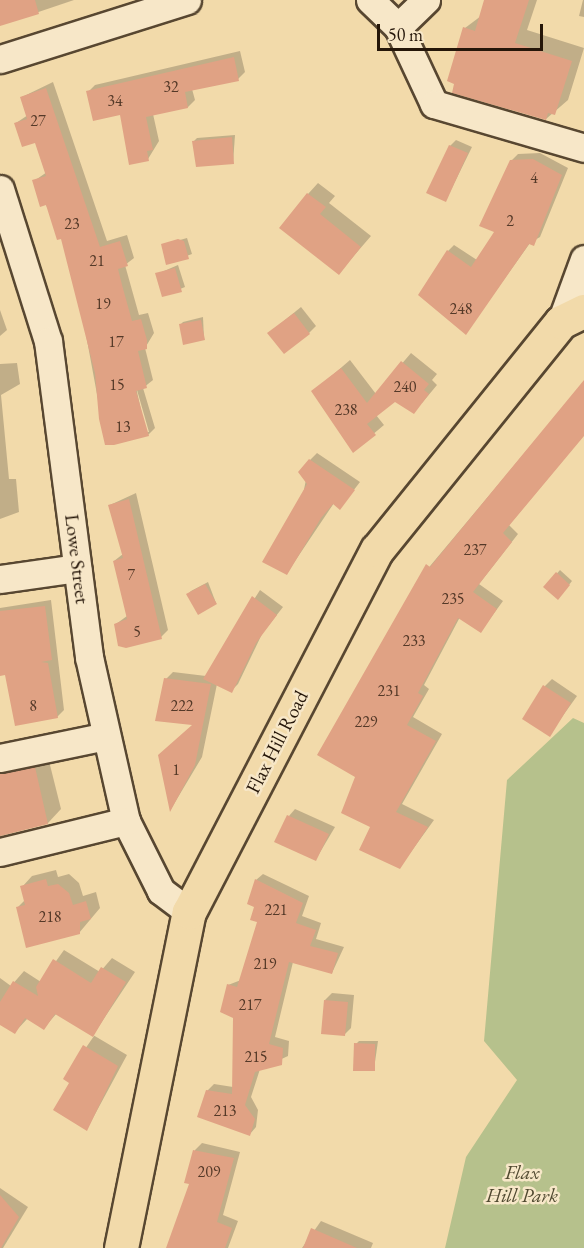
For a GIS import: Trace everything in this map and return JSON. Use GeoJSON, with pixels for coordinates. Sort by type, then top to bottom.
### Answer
{"type":"FeatureCollection","features":[{"type":"Feature","properties":{"kind":"main road","name":"Flax Hill Road"},"geometry":{"type":"LineString","coordinates":[[121,1248],[189,912],[377,550],[573,316]]}},
{"type":"Feature","properties":{"kind":"street"},"geometry":{"type":"LineString","coordinates":[[0,59],[187,0]]}},
{"type":"Feature","properties":{"kind":"street"},"geometry":{"type":"LineString","coordinates":[[370,0],[398,27],[434,104],[584,148]]}},
{"type":"Feature","properties":{"kind":"street"},"geometry":{"type":"LineString","coordinates":[[398,27],[426,0]]}},
{"type":"Feature","properties":{"kind":"street","name":"Lowe Street"},"geometry":{"type":"LineString","coordinates":[[0,189],[48,341],[77,568],[106,736],[126,821],[161,891],[189,912]]}},
{"type":"Feature","properties":{"kind":"street"},"geometry":{"type":"LineString","coordinates":[[573,316],[584,259]]}},
{"type":"Feature","properties":{"kind":"street"},"geometry":{"type":"LineString","coordinates":[[0,579],[77,568]]}},
{"type":"Feature","properties":{"kind":"street"},"geometry":{"type":"LineString","coordinates":[[0,759],[106,736]]}},
{"type":"Feature","properties":{"kind":"street"},"geometry":{"type":"LineString","coordinates":[[0,852],[126,821]]}},
{"type":"Feature","properties":{"kind":"green space","name":"Flax Hill Park"},"geometry":{"type":"Polygon","coordinates":[[[573,718],[584,723],[584,1248],[445,1248],[466,1157],[517,1080],[484,1041],[507,780],[573,718]]]}},
{"type":"Feature","properties":{"kind":"building"},"geometry":{"type":"Polygon","coordinates":[[[0,0],[35,0],[39,14],[0,26],[0,0]]]}},
{"type":"Feature","properties":{"kind":"building"},"geometry":{"type":"Polygon","coordinates":[[[484,0],[529,0],[515,43],[572,61],[555,115],[548,113],[546,120],[452,93],[454,84],[447,81],[463,27],[475,31],[484,0]]]}},
{"type":"Feature","properties":{"kind":"building"},"geometry":{"type":"Polygon","coordinates":[[[234,57],[239,81],[185,92],[188,108],[146,117],[153,150],[147,151],[149,161],[129,165],[120,115],[93,121],[86,91],[234,57]]]}},
{"type":"Feature","properties":{"kind":"building"},"geometry":{"type":"Polygon","coordinates":[[[46,88],[100,247],[120,241],[128,266],[118,269],[122,285],[132,321],[141,319],[147,340],[147,349],[138,351],[147,388],[136,391],[149,436],[114,445],[105,445],[99,419],[95,373],[61,239],[57,240],[46,205],[40,207],[32,180],[46,176],[35,143],[22,147],[14,123],[27,119],[20,97],[46,88]]]}},
{"type":"Feature","properties":{"kind":"building"},"geometry":{"type":"Polygon","coordinates":[[[232,137],[234,164],[196,167],[192,141],[232,137]]]}},
{"type":"Feature","properties":{"kind":"building"},"geometry":{"type":"Polygon","coordinates":[[[449,145],[468,153],[446,202],[426,193],[449,145]]]}},
{"type":"Feature","properties":{"kind":"building"},"geometry":{"type":"Polygon","coordinates":[[[533,159],[562,175],[534,246],[529,244],[466,335],[418,295],[447,250],[471,267],[494,232],[479,226],[510,160],[533,159]]]}},
{"type":"Feature","properties":{"kind":"building"},"geometry":{"type":"Polygon","coordinates":[[[307,193],[326,207],[320,214],[361,247],[339,275],[279,228],[307,193]]]}},
{"type":"Feature","properties":{"kind":"building"},"geometry":{"type":"Polygon","coordinates":[[[178,239],[184,241],[189,259],[166,265],[161,244],[178,239]]]}},
{"type":"Feature","properties":{"kind":"building"},"geometry":{"type":"Polygon","coordinates":[[[175,268],[182,292],[162,297],[155,273],[175,268]]]}},
{"type":"Feature","properties":{"kind":"building"},"geometry":{"type":"Polygon","coordinates":[[[294,313],[310,334],[284,354],[267,333],[294,313]]]}},
{"type":"Feature","properties":{"kind":"building"},"geometry":{"type":"Polygon","coordinates":[[[201,320],[205,340],[183,345],[179,324],[201,320]]]}},
{"type":"Feature","properties":{"kind":"building"},"geometry":{"type":"Polygon","coordinates":[[[401,361],[429,384],[424,390],[429,394],[414,414],[395,402],[367,424],[376,435],[353,453],[311,391],[341,368],[367,403],[401,361]]]}},
{"type":"Feature","properties":{"kind":"building"},"geometry":{"type":"Polygon","coordinates":[[[584,380],[584,436],[503,533],[512,542],[473,592],[497,609],[481,633],[458,618],[418,693],[423,696],[407,725],[436,741],[396,812],[428,827],[400,869],[359,850],[370,827],[341,813],[355,777],[317,755],[426,564],[430,567],[584,380]]]}},
{"type":"Feature","properties":{"kind":"building"},"geometry":{"type":"Polygon","coordinates":[[[309,459],[355,490],[340,510],[333,504],[321,518],[287,575],[262,562],[307,484],[298,472],[309,459]]]}},
{"type":"Feature","properties":{"kind":"building"},"geometry":{"type":"Polygon","coordinates":[[[129,499],[162,639],[126,648],[118,646],[114,624],[127,619],[113,561],[123,558],[108,505],[129,499]]]}},
{"type":"Feature","properties":{"kind":"building"},"geometry":{"type":"Polygon","coordinates":[[[556,572],[570,585],[558,600],[543,587],[556,572]]]}},
{"type":"Feature","properties":{"kind":"building"},"geometry":{"type":"Polygon","coordinates":[[[205,584],[217,604],[198,615],[186,594],[205,584]]]}},
{"type":"Feature","properties":{"kind":"building"},"geometry":{"type":"Polygon","coordinates":[[[252,596],[277,615],[256,643],[232,693],[203,679],[252,596]]]}},
{"type":"Feature","properties":{"kind":"building"},"geometry":{"type":"Polygon","coordinates":[[[45,606],[52,660],[41,662],[48,663],[58,718],[15,726],[5,675],[0,676],[0,611],[45,606]]]}},
{"type":"Feature","properties":{"kind":"building"},"geometry":{"type":"Polygon","coordinates":[[[164,678],[211,684],[195,765],[170,812],[158,755],[192,725],[155,721],[164,678]]]}},
{"type":"Feature","properties":{"kind":"building"},"geometry":{"type":"Polygon","coordinates":[[[543,685],[571,703],[550,737],[522,719],[543,685]]]}},
{"type":"Feature","properties":{"kind":"building"},"geometry":{"type":"Polygon","coordinates":[[[35,767],[48,824],[0,836],[0,773],[35,767]]]}},
{"type":"Feature","properties":{"kind":"building"},"geometry":{"type":"Polygon","coordinates":[[[287,815],[329,834],[316,861],[274,842],[287,815]]]}},
{"type":"Feature","properties":{"kind":"building"},"geometry":{"type":"Polygon","coordinates":[[[46,879],[48,886],[58,884],[69,893],[73,905],[86,901],[91,919],[80,922],[80,934],[26,948],[16,907],[25,905],[20,886],[46,879]]]}},
{"type":"Feature","properties":{"kind":"building"},"geometry":{"type":"Polygon","coordinates":[[[255,879],[303,903],[296,923],[316,930],[310,946],[338,953],[332,974],[289,962],[269,1044],[283,1048],[282,1065],[255,1072],[245,1105],[255,1119],[250,1136],[197,1117],[206,1090],[232,1094],[233,1018],[220,1012],[227,984],[237,987],[257,922],[250,920],[254,907],[247,904],[255,879]]]}},
{"type":"Feature","properties":{"kind":"building"},"geometry":{"type":"Polygon","coordinates":[[[53,959],[91,983],[101,967],[126,982],[93,1037],[55,1014],[44,1030],[25,1018],[15,1034],[0,1025],[0,1002],[13,981],[38,996],[36,987],[53,959]]]}},
{"type":"Feature","properties":{"kind":"building"},"geometry":{"type":"Polygon","coordinates":[[[324,1000],[348,1002],[345,1036],[321,1034],[324,1000]]]}},
{"type":"Feature","properties":{"kind":"building"},"geometry":{"type":"Polygon","coordinates":[[[354,1043],[375,1044],[375,1071],[353,1071],[354,1043]]]}},
{"type":"Feature","properties":{"kind":"building"},"geometry":{"type":"Polygon","coordinates":[[[83,1045],[118,1066],[87,1131],[53,1110],[69,1083],[63,1079],[83,1045]]]}},
{"type":"Feature","properties":{"kind":"building"},"geometry":{"type":"Polygon","coordinates":[[[193,1150],[234,1158],[217,1222],[232,1228],[225,1248],[166,1248],[189,1184],[184,1183],[193,1150]]]}},
{"type":"Feature","properties":{"kind":"building"},"geometry":{"type":"Polygon","coordinates":[[[0,1195],[19,1217],[1,1248],[0,1248],[0,1195]]]}},
{"type":"Feature","properties":{"kind":"building"},"geometry":{"type":"Polygon","coordinates":[[[311,1228],[357,1248],[303,1248],[311,1228]]]}}]}
